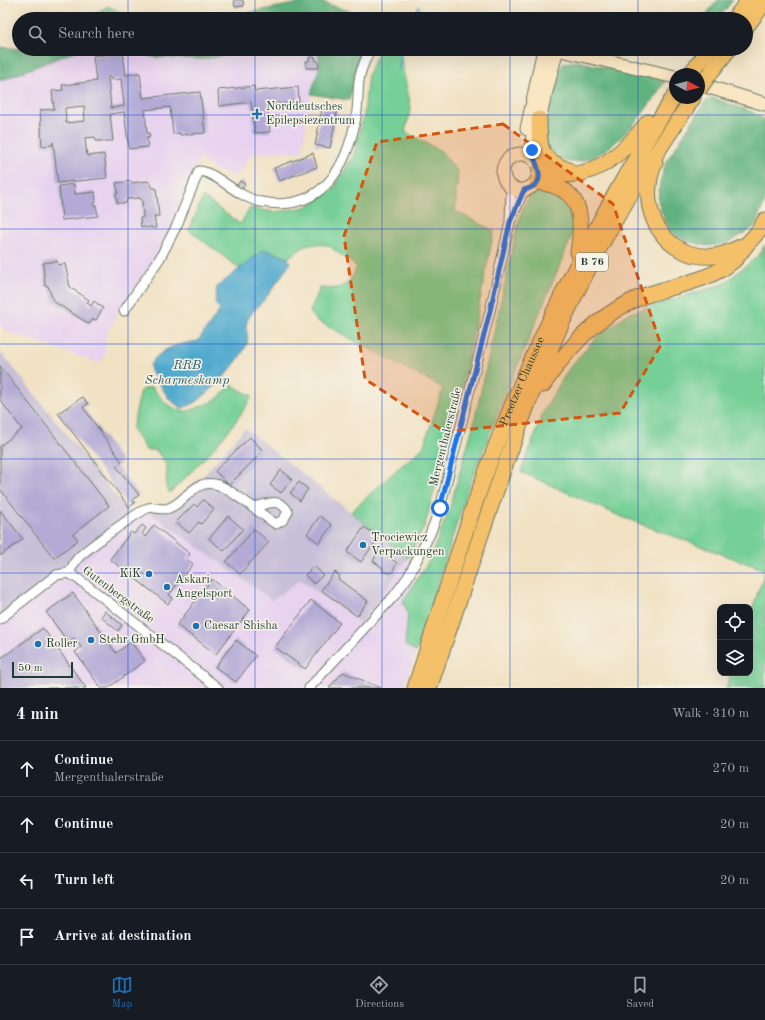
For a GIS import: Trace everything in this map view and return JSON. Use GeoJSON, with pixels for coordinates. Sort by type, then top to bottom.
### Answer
{"type":"FeatureCollection","features":[{"type":"Feature","properties":{"kind":"highway"},"geometry":{"type":"LineString","coordinates":[[740,12],[749,0]]}},
{"type":"Feature","properties":{"kind":"highway"},"geometry":{"type":"LineString","coordinates":[[753,18],[765,2]]}},
{"type":"Feature","properties":{"kind":"highway"},"geometry":{"type":"LineString","coordinates":[[695,68],[705,56]]}},
{"type":"Feature","properties":{"kind":"highway"},"geometry":{"type":"LineString","coordinates":[[705,81],[724,56]]}},
{"type":"Feature","properties":{"kind":"highway"},"geometry":{"type":"LineString","coordinates":[[529,177],[588,171],[599,167],[624,149],[669,95]]}},
{"type":"Feature","properties":{"kind":"highway","name":"Preetzer Chaussee"},"geometry":{"type":"LineString","coordinates":[[415,688],[478,494],[505,424],[575,267],[612,197],[669,104]]}},
{"type":"Feature","properties":{"kind":"highway","name":"Preetzer Chaussee"},"geometry":{"type":"LineString","coordinates":[[429,688],[485,523],[548,355],[595,257],[638,180],[689,104]]}},
{"type":"Feature","properties":{"kind":"highway"},"geometry":{"type":"LineString","coordinates":[[539,119],[539,140],[543,154],[555,166],[574,173]]}},
{"type":"Feature","properties":{"kind":"highway","name":"B 76"},"geometry":{"type":"LineString","coordinates":[[676,124],[654,165],[650,180],[649,207],[653,220],[659,231],[683,251],[706,256],[716,256],[747,244]]}},
{"type":"Feature","properties":{"kind":"highway","name":"B 76"},"geometry":{"type":"LineString","coordinates":[[529,177],[561,188],[570,195],[579,209],[581,225],[575,267]]}},
{"type":"Feature","properties":{"kind":"highway","name":"B 76"},"geometry":{"type":"LineString","coordinates":[[526,411],[566,352],[599,321],[634,300],[694,281],[722,269],[734,260],[765,220]]}},
{"type":"Feature","properties":{"kind":"main road"},"geometry":{"type":"LineString","coordinates":[[529,177],[505,180],[503,168],[508,158],[519,153],[526,139],[543,56]]}},
{"type":"Feature","properties":{"kind":"main road"},"geometry":{"type":"LineString","coordinates":[[529,177],[532,140],[555,56]]}},
{"type":"Feature","properties":{"kind":"main road"},"geometry":{"type":"LineString","coordinates":[[586,56],[669,76]]}},
{"type":"Feature","properties":{"kind":"main road"},"geometry":{"type":"LineString","coordinates":[[705,86],[765,104]]}},
{"type":"Feature","properties":{"kind":"main road"},"geometry":{"type":"LineString","coordinates":[[519,153],[529,177]]}},
{"type":"Feature","properties":{"kind":"street"},"geometry":{"type":"LineString","coordinates":[[124,311],[160,258],[177,225],[199,171],[208,173],[246,198],[276,204],[304,200],[319,192],[331,182],[347,150],[353,131],[360,75],[367,56]]}},
{"type":"Feature","properties":{"kind":"street","name":"Mergenthalerstraße"},"geometry":{"type":"LineString","coordinates":[[309,688],[394,596],[408,577],[430,534],[440,508],[461,428],[510,222],[529,177]]}},
{"type":"Feature","properties":{"kind":"street"},"geometry":{"type":"LineString","coordinates":[[69,573],[78,558],[132,518],[148,508],[169,508],[190,491],[203,484],[214,484],[224,487],[253,508]]}},
{"type":"Feature","properties":{"kind":"street","name":"Gutenbergstraße"},"geometry":{"type":"LineString","coordinates":[[0,619],[56,575],[69,573],[93,590],[218,688]]}},
{"type":"Feature","properties":{"kind":"highlighted area"},"geometry":{"type":"Polygon","coordinates":[[[503,124],[613,204],[661,345],[620,413],[445,432],[365,379],[344,236],[377,142],[503,124]]]}},
{"type":"Feature","properties":{"kind":"shaded area"},"geometry":{"type":"Polygon","coordinates":[[[62,56],[150,56],[203,59],[222,56],[318,56],[320,65],[311,94],[302,151],[252,153],[236,177],[213,168],[199,158],[170,233],[150,266],[116,316],[107,334],[104,358],[99,363],[8,332],[0,325],[0,81],[62,56]]]}},
{"type":"Feature","properties":{"kind":"shaded area"},"geometry":{"type":"Polygon","coordinates":[[[0,351],[135,520],[0,623],[0,351]]]}},
{"type":"Feature","properties":{"kind":"shaded area"},"geometry":{"type":"Polygon","coordinates":[[[245,428],[408,558],[361,623],[300,580],[272,600],[149,512],[170,503],[205,474],[245,428]]]}},
{"type":"Feature","properties":{"kind":"shaded area"},"geometry":{"type":"Polygon","coordinates":[[[149,512],[272,600],[299,580],[361,623],[408,558],[418,605],[416,653],[404,688],[0,688],[0,623],[135,520],[149,512]]]}},
{"type":"Feature","properties":{"kind":"green space"},"geometry":{"type":"Polygon","coordinates":[[[316,0],[352,12],[252,12],[316,0]]]}},
{"type":"Feature","properties":{"kind":"green space"},"geometry":{"type":"Polygon","coordinates":[[[718,0],[733,0],[724,12],[708,12],[718,0]]]}},
{"type":"Feature","properties":{"kind":"green space"},"geometry":{"type":"Polygon","coordinates":[[[108,6],[120,12],[97,12],[108,6]]]}},
{"type":"Feature","properties":{"kind":"green space"},"geometry":{"type":"Polygon","coordinates":[[[0,47],[12,48],[12,56],[62,56],[0,81],[0,47]]]}},
{"type":"Feature","properties":{"kind":"green space"},"geometry":{"type":"Polygon","coordinates":[[[150,56],[222,56],[203,59],[150,56]]]}},
{"type":"Feature","properties":{"kind":"green space"},"geometry":{"type":"Polygon","coordinates":[[[318,56],[360,56],[349,100],[311,94],[320,65],[318,56]]]}},
{"type":"Feature","properties":{"kind":"green space"},"geometry":{"type":"Polygon","coordinates":[[[377,56],[400,56],[411,108],[405,132],[441,151],[458,172],[455,211],[494,231],[461,393],[425,525],[408,558],[351,512],[395,471],[423,448],[443,388],[316,320],[310,312],[320,288],[339,288],[343,286],[351,279],[357,267],[328,245],[308,244],[288,258],[264,249],[240,269],[189,230],[203,197],[240,224],[250,208],[275,212],[306,207],[334,189],[354,154],[364,115],[368,74],[377,56]]]}},
{"type":"Feature","properties":{"kind":"green space"},"geometry":{"type":"Polygon","coordinates":[[[577,61],[665,81],[647,108],[622,137],[607,149],[592,158],[577,162],[561,160],[554,156],[545,145],[544,130],[559,71],[564,63],[577,61]]]}},
{"type":"Feature","properties":{"kind":"green space"},"geometry":{"type":"Polygon","coordinates":[[[713,98],[752,112],[765,120],[765,201],[754,227],[727,244],[706,246],[687,241],[671,232],[658,201],[660,182],[666,162],[705,102],[713,98]]]}},
{"type":"Feature","properties":{"kind":"green space"},"geometry":{"type":"Polygon","coordinates":[[[547,191],[565,201],[572,217],[574,231],[501,405],[467,491],[416,652],[405,645],[408,614],[403,601],[429,561],[449,510],[474,423],[522,211],[526,201],[530,197],[534,194],[547,191]]]}},
{"type":"Feature","properties":{"kind":"green space"},"geometry":{"type":"Polygon","coordinates":[[[765,245],[765,570],[622,517],[521,472],[544,410],[570,367],[597,337],[627,314],[723,284],[758,256],[765,245]]]}},
{"type":"Feature","properties":{"kind":"green space"},"geometry":{"type":"Polygon","coordinates":[[[231,385],[252,396],[225,435],[204,459],[170,493],[166,488],[167,465],[156,450],[146,450],[132,429],[141,390],[152,387],[166,404],[180,411],[189,411],[216,400],[231,385]]]}},
{"type":"Feature","properties":{"kind":"green space"},"geometry":{"type":"Polygon","coordinates":[[[765,571],[765,688],[726,688],[730,676],[753,676],[753,607],[765,571]]]}},
{"type":"Feature","properties":{"kind":"water","name":"RRB Scharmeskamp"},"geometry":{"type":"Polygon","coordinates":[[[264,249],[288,258],[290,263],[275,286],[249,317],[246,325],[248,338],[242,354],[227,373],[208,392],[189,406],[181,408],[169,399],[151,371],[150,365],[160,354],[171,347],[198,341],[220,310],[215,303],[217,287],[264,249]]]}},
{"type":"Feature","properties":{"kind":"building"},"geometry":{"type":"Polygon","coordinates":[[[234,0],[243,0],[244,6],[235,7],[234,0]]]}},
{"type":"Feature","properties":{"kind":"building"},"geometry":{"type":"Polygon","coordinates":[[[93,56],[123,56],[126,75],[140,73],[143,98],[200,92],[205,133],[180,135],[180,133],[173,134],[170,107],[145,110],[147,133],[149,133],[150,137],[147,138],[148,147],[129,149],[124,112],[110,114],[113,141],[96,141],[95,137],[85,138],[87,156],[104,154],[107,178],[58,183],[53,142],[52,145],[42,146],[40,110],[54,109],[52,91],[63,90],[62,85],[96,81],[93,56]],[[110,76],[108,77],[111,108],[124,106],[121,79],[111,80],[110,76]],[[84,106],[65,108],[66,123],[85,121],[84,106]]]}},
{"type":"Feature","properties":{"kind":"building"},"geometry":{"type":"Polygon","coordinates":[[[309,57],[315,57],[316,61],[318,61],[319,68],[306,68],[306,61],[309,61],[309,57]]]}},
{"type":"Feature","properties":{"kind":"building"},"geometry":{"type":"Polygon","coordinates":[[[254,86],[255,91],[298,87],[299,102],[267,105],[270,132],[255,133],[251,102],[219,106],[218,90],[254,86]]]}},
{"type":"Feature","properties":{"kind":"building"},"geometry":{"type":"Polygon","coordinates":[[[323,104],[338,107],[330,148],[315,145],[323,104]]]}},
{"type":"Feature","properties":{"kind":"building"},"geometry":{"type":"Polygon","coordinates":[[[313,153],[317,167],[279,181],[274,168],[313,153]]]}},
{"type":"Feature","properties":{"kind":"building"},"geometry":{"type":"Polygon","coordinates":[[[131,181],[131,183],[148,181],[153,188],[156,188],[159,216],[154,216],[156,228],[151,228],[151,226],[149,228],[141,227],[140,218],[143,217],[142,200],[139,198],[127,199],[126,203],[117,203],[116,193],[118,193],[116,183],[131,181]]]}},
{"type":"Feature","properties":{"kind":"building"},"geometry":{"type":"Polygon","coordinates":[[[240,181],[245,184],[241,189],[237,186],[240,181]]]}},
{"type":"Feature","properties":{"kind":"building"},"geometry":{"type":"Polygon","coordinates":[[[74,184],[75,194],[95,192],[96,202],[94,203],[94,206],[96,205],[98,216],[62,220],[59,186],[74,184]]]}},
{"type":"Feature","properties":{"kind":"building"},"geometry":{"type":"Polygon","coordinates":[[[57,261],[58,265],[65,264],[70,287],[89,300],[87,303],[91,306],[94,301],[103,308],[96,320],[93,319],[89,324],[53,301],[48,286],[45,286],[43,263],[57,261]]]}},
{"type":"Feature","properties":{"kind":"building"},"geometry":{"type":"Polygon","coordinates":[[[0,366],[109,506],[73,534],[78,540],[54,558],[0,489],[0,446],[22,429],[0,400],[0,366]]]}},
{"type":"Feature","properties":{"kind":"building"},"geometry":{"type":"Polygon","coordinates":[[[83,397],[88,404],[83,407],[122,462],[116,466],[139,495],[132,500],[135,503],[129,507],[58,413],[83,397]]]}},
{"type":"Feature","properties":{"kind":"building"},"geometry":{"type":"Polygon","coordinates":[[[250,437],[263,451],[229,485],[215,471],[250,437]]]}},
{"type":"Feature","properties":{"kind":"building"},"geometry":{"type":"Polygon","coordinates":[[[281,470],[292,479],[281,493],[270,485],[281,470]]]}},
{"type":"Feature","properties":{"kind":"building"},"geometry":{"type":"Polygon","coordinates":[[[299,482],[308,489],[300,501],[290,493],[299,482]]]}},
{"type":"Feature","properties":{"kind":"building"},"geometry":{"type":"Polygon","coordinates":[[[203,500],[214,509],[201,524],[199,522],[189,533],[176,522],[194,504],[197,507],[203,500]]]}},
{"type":"Feature","properties":{"kind":"building"},"geometry":{"type":"Polygon","coordinates":[[[0,510],[23,539],[0,556],[0,510]]]}},
{"type":"Feature","properties":{"kind":"building"},"geometry":{"type":"Polygon","coordinates":[[[228,516],[243,529],[224,551],[209,539],[228,516]]]}},
{"type":"Feature","properties":{"kind":"building"},"geometry":{"type":"Polygon","coordinates":[[[320,516],[332,525],[319,543],[307,534],[320,516]]]}},
{"type":"Feature","properties":{"kind":"building"},"geometry":{"type":"Polygon","coordinates":[[[142,525],[146,528],[142,534],[145,537],[154,525],[190,554],[186,559],[193,564],[169,595],[173,598],[168,604],[110,559],[131,532],[134,534],[142,525]]]}},
{"type":"Feature","properties":{"kind":"building","name":"Trociewicz Verpackungen"},"geometry":{"type":"Polygon","coordinates":[[[364,527],[379,537],[361,562],[347,552],[364,527]]]}},
{"type":"Feature","properties":{"kind":"building"},"geometry":{"type":"Polygon","coordinates":[[[254,529],[269,542],[240,574],[226,562],[254,529]]]}},
{"type":"Feature","properties":{"kind":"building"},"geometry":{"type":"Polygon","coordinates":[[[379,551],[397,563],[392,573],[383,572],[383,568],[373,561],[379,551]]]}},
{"type":"Feature","properties":{"kind":"building"},"geometry":{"type":"Polygon","coordinates":[[[314,566],[323,575],[314,584],[305,575],[314,566]]]}},
{"type":"Feature","properties":{"kind":"building"},"geometry":{"type":"Polygon","coordinates":[[[335,572],[340,576],[338,579],[368,601],[357,616],[321,590],[335,572]]]}},
{"type":"Feature","properties":{"kind":"building"},"geometry":{"type":"Polygon","coordinates":[[[212,579],[250,610],[216,654],[177,625],[212,579]]]}},
{"type":"Feature","properties":{"kind":"building","name":"Stehr GmbH"},"geometry":{"type":"Polygon","coordinates":[[[73,593],[116,653],[131,642],[145,661],[108,688],[101,688],[75,652],[81,647],[74,638],[68,642],[46,612],[73,593]]]}},
{"type":"Feature","properties":{"kind":"building"},"geometry":{"type":"Polygon","coordinates":[[[311,600],[340,623],[305,669],[275,647],[311,600]]]}},
{"type":"Feature","properties":{"kind":"building"},"geometry":{"type":"Polygon","coordinates":[[[105,611],[122,625],[118,631],[101,617],[105,611]]]}},
{"type":"Feature","properties":{"kind":"building","name":"Roller"},"geometry":{"type":"Polygon","coordinates":[[[43,628],[86,688],[0,688],[0,659],[43,628]]]}},
{"type":"Feature","properties":{"kind":"building"},"geometry":{"type":"Polygon","coordinates":[[[236,640],[256,656],[236,682],[215,667],[236,640]]]}},
{"type":"Feature","properties":{"kind":"building"},"geometry":{"type":"Polygon","coordinates":[[[343,672],[381,688],[329,688],[343,672]]]}},
{"type":"Feature","properties":{"kind":"waterway"},"geometry":{"type":"LineString","coordinates":[[416,12],[419,7]]}},
{"type":"Feature","properties":{"kind":"waterway"},"geometry":{"type":"LineString","coordinates":[[398,70],[401,56]]}},
{"type":"Feature","properties":{"kind":"place","name":"Norddeutsches Epilepsiezentrum"},"geometry":{"type":"Point","coordinates":[257,114]}},
{"type":"Feature","properties":{"kind":"place","name":"Trociewicz Verpackungen"},"geometry":{"type":"Point","coordinates":[363,545]}},
{"type":"Feature","properties":{"kind":"place","name":"KiK"},"geometry":{"type":"Point","coordinates":[149,574]}},
{"type":"Feature","properties":{"kind":"place","name":"Askari Angelsport"},"geometry":{"type":"Point","coordinates":[167,587]}},
{"type":"Feature","properties":{"kind":"place","name":"Caesar Shisha"},"geometry":{"type":"Point","coordinates":[196,626]}},
{"type":"Feature","properties":{"kind":"place","name":"Stehr GmbH"},"geometry":{"type":"Point","coordinates":[91,640]}},
{"type":"Feature","properties":{"kind":"place","name":"Roller"},"geometry":{"type":"Point","coordinates":[38,644]}},
{"type":"Feature","properties":{"kind":"route"},"geometry":{"type":"LineString","coordinates":[[440,508],[490,311],[510,222],[524,190],[532,186],[539,176],[540,169],[532,156],[532,150]]}}]}
